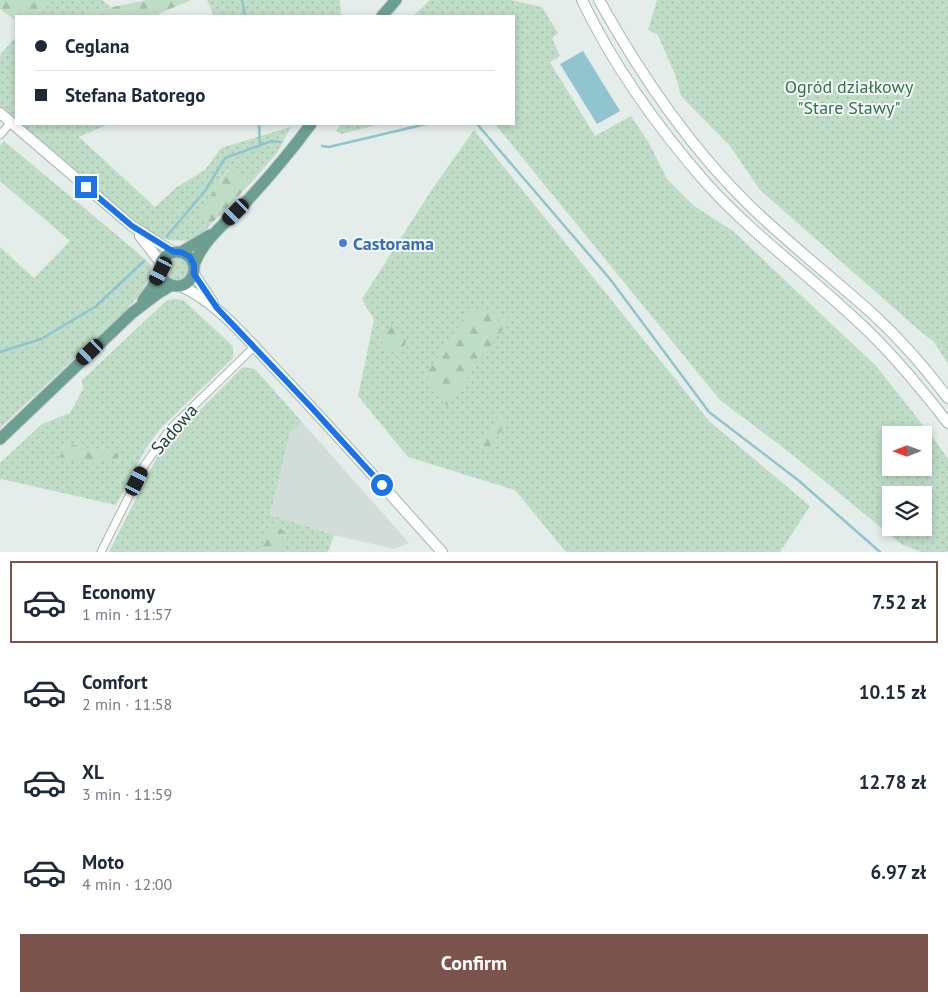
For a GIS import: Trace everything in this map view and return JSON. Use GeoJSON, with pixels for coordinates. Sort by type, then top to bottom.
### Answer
{"type":"FeatureCollection","features":[{"type":"Feature","properties":{"kind":"main road"},"geometry":{"type":"LineString","coordinates":[[383,15],[396,0]]}},
{"type":"Feature","properties":{"kind":"main road"},"geometry":{"type":"LineString","coordinates":[[582,0],[632,86],[658,123],[708,184],[742,218],[869,332],[914,380],[948,423]]}},
{"type":"Feature","properties":{"kind":"main road"},"geometry":{"type":"LineString","coordinates":[[599,0],[626,49],[658,97],[707,160],[748,204],[876,317],[926,369],[948,398]]}},
{"type":"Feature","properties":{"kind":"main road"},"geometry":{"type":"LineString","coordinates":[[0,113],[132,226],[177,252],[190,257],[194,270],[217,308]]}},
{"type":"Feature","properties":{"kind":"main road"},"geometry":{"type":"LineString","coordinates":[[0,439],[132,313],[157,294],[189,282],[196,258],[216,232],[273,172],[310,125]]}},
{"type":"Feature","properties":{"kind":"main road"},"geometry":{"type":"LineString","coordinates":[[132,226],[161,267],[164,280],[196,293],[217,308],[310,406],[442,552]]}},
{"type":"Feature","properties":{"kind":"main road"},"geometry":{"type":"LineString","coordinates":[[132,313],[152,288],[164,258],[216,232]]}},
{"type":"Feature","properties":{"kind":"street"},"geometry":{"type":"LineString","coordinates":[[0,135],[11,122]]}},
{"type":"Feature","properties":{"kind":"street","name":"Sadowa"},"geometry":{"type":"LineString","coordinates":[[101,552],[144,466],[170,428],[254,347]]}},
{"type":"Feature","properties":{"kind":"shaded area"},"geometry":{"type":"Polygon","coordinates":[[[302,422],[409,543],[394,549],[334,535],[270,515],[290,433],[302,422]]]}},
{"type":"Feature","properties":{"kind":"green space"},"geometry":{"type":"Polygon","coordinates":[[[0,0],[51,0],[33,15],[15,15],[15,20],[0,9],[0,0]]]}},
{"type":"Feature","properties":{"kind":"green space"},"geometry":{"type":"Polygon","coordinates":[[[51,0],[102,0],[111,7],[93,11],[89,15],[33,15],[51,0]]]}},
{"type":"Feature","properties":{"kind":"green space"},"geometry":{"type":"Polygon","coordinates":[[[147,0],[191,0],[156,15],[89,15],[93,11],[147,0]]]}},
{"type":"Feature","properties":{"kind":"green space"},"geometry":{"type":"Polygon","coordinates":[[[207,0],[340,0],[341,15],[214,15],[207,0]]]}},
{"type":"Feature","properties":{"kind":"green space"},"geometry":{"type":"Polygon","coordinates":[[[430,0],[511,0],[542,7],[558,33],[552,38],[560,56],[550,62],[595,136],[631,116],[649,143],[667,179],[694,206],[733,231],[876,366],[924,426],[882,426],[882,476],[932,476],[932,436],[934,439],[948,459],[948,552],[921,552],[901,544],[891,536],[932,536],[932,486],[882,486],[882,528],[794,456],[720,400],[496,125],[515,125],[515,15],[414,15],[430,0]]]}},
{"type":"Feature","properties":{"kind":"green space","name":"Ogród działkowy \"Stare Stawy\""},"geometry":{"type":"Polygon","coordinates":[[[657,0],[948,0],[948,364],[934,342],[760,190],[730,146],[681,96],[676,77],[658,35],[648,30],[657,0]]]}},
{"type":"Feature","properties":{"kind":"green space"},"geometry":{"type":"Polygon","coordinates":[[[15,38],[15,120],[0,107],[0,55],[15,38]]]}},
{"type":"Feature","properties":{"kind":"green space"},"geometry":{"type":"Polygon","coordinates":[[[20,125],[107,125],[79,137],[155,207],[177,187],[205,170],[221,148],[291,127],[277,153],[248,186],[228,169],[199,214],[211,224],[197,241],[169,240],[157,237],[98,192],[20,125]]]}},
{"type":"Feature","properties":{"kind":"green space"},"geometry":{"type":"Polygon","coordinates":[[[340,125],[376,125],[341,134],[336,131],[340,125]]]}},
{"type":"Feature","properties":{"kind":"green space"},"geometry":{"type":"Polygon","coordinates":[[[474,130],[710,422],[810,506],[780,552],[566,552],[515,490],[408,457],[358,396],[374,320],[362,299],[431,191],[474,130]]]}},
{"type":"Feature","properties":{"kind":"green space"},"geometry":{"type":"Polygon","coordinates":[[[4,141],[151,265],[147,284],[127,309],[0,428],[0,247],[34,278],[70,241],[0,181],[0,146],[4,141]]]}},
{"type":"Feature","properties":{"kind":"green space"},"geometry":{"type":"Polygon","coordinates":[[[229,169],[248,186],[211,224],[198,214],[229,169]]]}},
{"type":"Feature","properties":{"kind":"green space"},"geometry":{"type":"Polygon","coordinates":[[[177,257],[185,261],[189,269],[185,277],[177,281],[169,277],[165,269],[169,261],[177,257]]]}},
{"type":"Feature","properties":{"kind":"green space"},"geometry":{"type":"Polygon","coordinates":[[[167,300],[183,300],[233,346],[233,358],[161,428],[146,448],[116,505],[0,480],[0,463],[42,424],[70,413],[83,389],[82,380],[167,300]]]}},
{"type":"Feature","properties":{"kind":"green space"},"geometry":{"type":"Polygon","coordinates":[[[470,310],[501,313],[510,319],[447,406],[426,375],[470,310]]]}},
{"type":"Feature","properties":{"kind":"green space"},"geometry":{"type":"Polygon","coordinates":[[[393,325],[407,339],[400,356],[383,347],[381,335],[383,327],[388,331],[393,325]]]}},
{"type":"Feature","properties":{"kind":"green space"},"geometry":{"type":"Polygon","coordinates":[[[243,367],[255,369],[302,422],[290,433],[270,515],[334,535],[328,552],[109,552],[156,459],[172,438],[243,367]]]}},
{"type":"Feature","properties":{"kind":"green space"},"geometry":{"type":"Polygon","coordinates":[[[500,414],[508,421],[486,452],[479,444],[500,414]]]}},
{"type":"Feature","properties":{"kind":"green space"},"geometry":{"type":"Polygon","coordinates":[[[68,444],[120,454],[116,461],[100,458],[95,464],[59,457],[68,444]]]}},
{"type":"Feature","properties":{"kind":"green space"},"geometry":{"type":"Polygon","coordinates":[[[270,521],[285,532],[283,552],[261,552],[270,521]]]}},
{"type":"Feature","properties":{"kind":"water"},"geometry":{"type":"Polygon","coordinates":[[[583,51],[620,111],[597,124],[560,64],[583,51]]]}},
{"type":"Feature","properties":{"kind":"waterway"},"geometry":{"type":"LineString","coordinates":[[242,0],[245,15]]}},
{"type":"Feature","properties":{"kind":"waterway"},"geometry":{"type":"LineString","coordinates":[[259,125],[260,146]]}},
{"type":"Feature","properties":{"kind":"waterway"},"geometry":{"type":"LineString","coordinates":[[322,146],[329,147],[422,125]]}},
{"type":"Feature","properties":{"kind":"waterway"},"geometry":{"type":"LineString","coordinates":[[478,125],[610,279],[709,412],[798,480],[880,552]]}},
{"type":"Feature","properties":{"kind":"waterway"},"geometry":{"type":"LineString","coordinates":[[167,236],[205,191],[225,158],[272,141],[280,142]]}},
{"type":"Feature","properties":{"kind":"waterway"},"geometry":{"type":"LineString","coordinates":[[0,352],[41,339],[95,307],[144,261]]}},
{"type":"Feature","properties":{"kind":"place","name":"Castorama"},"geometry":{"type":"Point","coordinates":[343,243]}},
{"type":"Feature","properties":{"kind":"route"},"geometry":{"type":"LineString","coordinates":[[86,187],[132,226],[174,252],[181,252],[190,257],[194,265],[194,274],[217,308],[382,485]]}}]}
